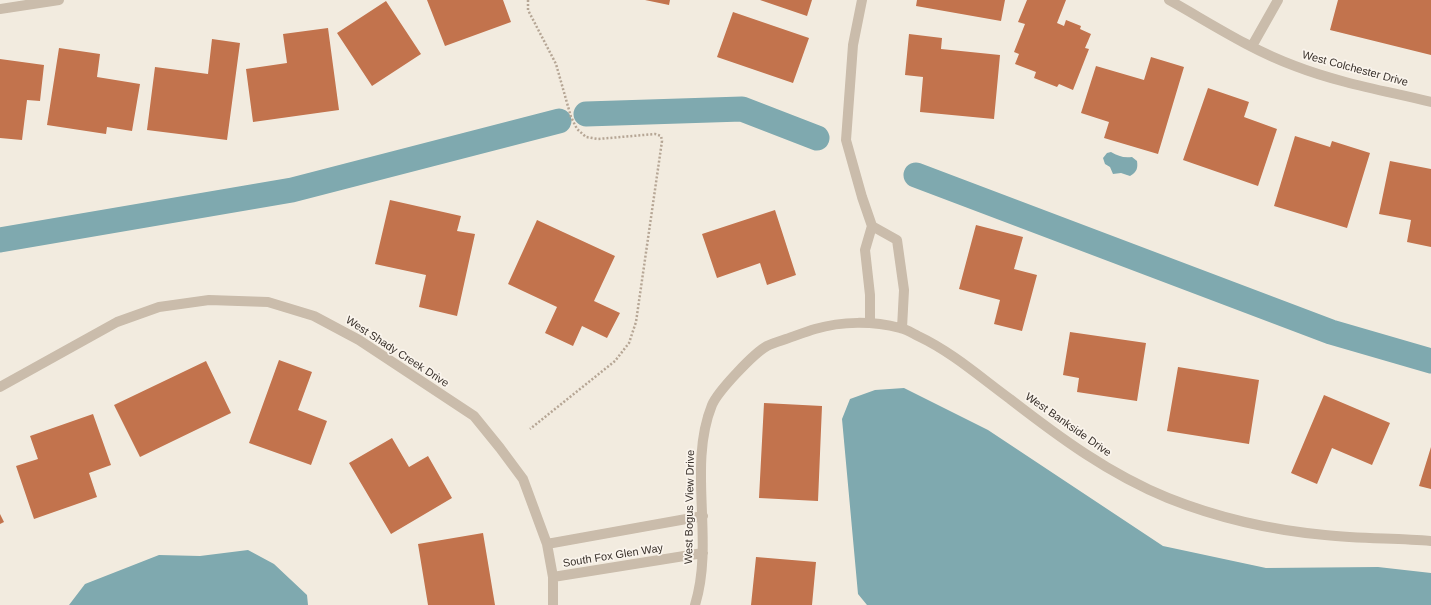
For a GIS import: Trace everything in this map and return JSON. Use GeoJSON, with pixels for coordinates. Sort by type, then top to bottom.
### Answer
{"type":"FeatureCollection","features":[{"type":"Feature","properties":{"kind":"street"},"geometry":{"type":"LineString","coordinates":[[0,10],[59,0]]}},
{"type":"Feature","properties":{"kind":"street"},"geometry":{"type":"LineString","coordinates":[[862,0],[853,45],[846,140],[872,226],[865,250],[870,295],[870,323]]}},
{"type":"Feature","properties":{"kind":"street","name":"West Colchester Drive"},"geometry":{"type":"LineString","coordinates":[[1168,0],[1252,46],[1295,66],[1325,76],[1431,102]]}},
{"type":"Feature","properties":{"kind":"street"},"geometry":{"type":"LineString","coordinates":[[1252,46],[1278,0]]}},
{"type":"Feature","properties":{"kind":"street"},"geometry":{"type":"LineString","coordinates":[[872,226],[897,240],[904,290],[902,328]]}},
{"type":"Feature","properties":{"kind":"street","name":"West Shady Creek Drive"},"geometry":{"type":"LineString","coordinates":[[0,387],[117,322],[160,307],[209,300],[268,302],[314,316],[359,340],[474,416],[523,478],[547,544],[553,578]]}},
{"type":"Feature","properties":{"kind":"street","name":"West Bankside Drive"},"geometry":{"type":"LineString","coordinates":[[870,323],[902,328],[933,343],[962,363],[1055,434],[1086,455],[1126,478],[1167,497],[1210,513],[1272,528],[1327,536],[1431,541]]}},
{"type":"Feature","properties":{"kind":"street","name":"West Bogus View Drive"},"geometry":{"type":"LineString","coordinates":[[695,605],[698,594],[703,553],[701,467],[704,434],[713,403],[734,375],[766,346],[816,328],[870,323]]}},
{"type":"Feature","properties":{"kind":"street","name":"South Fox Glen Way"},"geometry":{"type":"LineString","coordinates":[[547,544],[703,516]]}},
{"type":"Feature","properties":{"kind":"street","name":"South Fox Glen Way"},"geometry":{"type":"LineString","coordinates":[[553,605],[553,578],[703,553]]}},
{"type":"Feature","properties":{"kind":"path"},"geometry":{"type":"LineString","coordinates":[[528,0],[528,10],[556,64],[571,117],[577,129],[586,137],[598,139],[656,134],[661,136],[662,141],[636,322],[629,343],[615,361],[530,429]]}},
{"type":"Feature","properties":{"kind":"water"},"geometry":{"type":"Polygon","coordinates":[[[1111,152],[1116,155],[1132,157],[1137,161],[1136,171],[1130,176],[1121,173],[1113,174],[1110,167],[1105,164],[1103,158],[1107,153],[1111,152]]]}},
{"type":"Feature","properties":{"kind":"water"},"geometry":{"type":"Polygon","coordinates":[[[904,388],[988,430],[1163,546],[1266,568],[1378,567],[1431,573],[1431,605],[867,605],[858,594],[842,419],[850,399],[875,390],[904,388]]]}},
{"type":"Feature","properties":{"kind":"water"},"geometry":{"type":"Polygon","coordinates":[[[248,550],[274,564],[307,595],[308,605],[69,605],[85,584],[159,555],[200,556],[248,550]]]}},
{"type":"Feature","properties":{"kind":"building"},"geometry":{"type":"Polygon","coordinates":[[[427,0],[503,0],[511,22],[445,46],[427,0]]]}},
{"type":"Feature","properties":{"kind":"building"},"geometry":{"type":"Polygon","coordinates":[[[645,0],[670,0],[669,5],[645,0]]]}},
{"type":"Feature","properties":{"kind":"building"},"geometry":{"type":"Polygon","coordinates":[[[760,0],[812,0],[807,16],[760,0]]]}},
{"type":"Feature","properties":{"kind":"building"},"geometry":{"type":"Polygon","coordinates":[[[917,0],[1005,0],[1001,21],[916,6],[917,0]]]}},
{"type":"Feature","properties":{"kind":"building"},"geometry":{"type":"Polygon","coordinates":[[[1027,0],[1066,0],[1057,23],[1064,26],[1066,20],[1081,26],[1080,29],[1091,34],[1085,48],[1089,49],[1073,90],[1059,84],[1057,87],[1034,78],[1036,72],[1015,64],[1019,54],[1014,52],[1025,24],[1018,22],[1027,0]]]}},
{"type":"Feature","properties":{"kind":"building"},"geometry":{"type":"Polygon","coordinates":[[[1338,0],[1431,0],[1431,55],[1330,30],[1338,0]]]}},
{"type":"Feature","properties":{"kind":"building"},"geometry":{"type":"Polygon","coordinates":[[[386,1],[421,54],[372,86],[337,33],[386,1]]]}},
{"type":"Feature","properties":{"kind":"building"},"geometry":{"type":"Polygon","coordinates":[[[733,12],[809,38],[793,83],[717,57],[733,12]]]}},
{"type":"Feature","properties":{"kind":"building"},"geometry":{"type":"Polygon","coordinates":[[[328,28],[339,110],[253,122],[246,69],[287,63],[283,34],[328,28]]]}},
{"type":"Feature","properties":{"kind":"building"},"geometry":{"type":"Polygon","coordinates":[[[909,34],[942,38],[941,49],[1000,55],[994,119],[920,112],[923,77],[905,75],[909,34]]]}},
{"type":"Feature","properties":{"kind":"building"},"geometry":{"type":"Polygon","coordinates":[[[212,39],[240,43],[227,140],[147,130],[155,67],[208,74],[212,39]]]}},
{"type":"Feature","properties":{"kind":"building"},"geometry":{"type":"Polygon","coordinates":[[[59,48],[100,54],[97,77],[140,84],[132,131],[107,127],[106,134],[47,125],[59,48]]]}},
{"type":"Feature","properties":{"kind":"building"},"geometry":{"type":"Polygon","coordinates":[[[1151,57],[1184,67],[1158,154],[1104,138],[1109,122],[1081,113],[1096,66],[1144,80],[1151,57]]]}},
{"type":"Feature","properties":{"kind":"building"},"geometry":{"type":"Polygon","coordinates":[[[0,59],[44,65],[40,101],[27,100],[22,140],[0,138],[0,59]]]}},
{"type":"Feature","properties":{"kind":"building"},"geometry":{"type":"Polygon","coordinates":[[[1208,88],[1249,102],[1244,117],[1277,129],[1258,186],[1183,160],[1208,88]]]}},
{"type":"Feature","properties":{"kind":"building"},"geometry":{"type":"Polygon","coordinates":[[[1295,136],[1330,147],[1332,141],[1370,153],[1347,228],[1274,206],[1295,136]]]}},
{"type":"Feature","properties":{"kind":"building"},"geometry":{"type":"Polygon","coordinates":[[[1390,161],[1431,169],[1431,247],[1407,242],[1411,220],[1379,214],[1390,161]]]}},
{"type":"Feature","properties":{"kind":"building"},"geometry":{"type":"Polygon","coordinates":[[[390,200],[461,216],[457,231],[475,234],[457,316],[419,307],[426,275],[375,264],[390,200]]]}},
{"type":"Feature","properties":{"kind":"building"},"geometry":{"type":"Polygon","coordinates":[[[775,210],[796,275],[767,285],[760,263],[717,278],[702,234],[775,210]]]}},
{"type":"Feature","properties":{"kind":"building"},"geometry":{"type":"Polygon","coordinates":[[[537,220],[615,256],[594,301],[620,313],[607,338],[582,326],[573,346],[545,333],[557,307],[508,284],[537,220]]]}},
{"type":"Feature","properties":{"kind":"building"},"geometry":{"type":"Polygon","coordinates":[[[976,225],[1023,237],[1014,269],[1037,275],[1022,331],[994,324],[1000,300],[959,289],[976,225]]]}},
{"type":"Feature","properties":{"kind":"building"},"geometry":{"type":"Polygon","coordinates":[[[1070,332],[1146,343],[1137,401],[1077,392],[1079,378],[1063,375],[1070,332]]]}},
{"type":"Feature","properties":{"kind":"building"},"geometry":{"type":"Polygon","coordinates":[[[279,360],[312,372],[298,410],[327,421],[311,465],[249,443],[279,360]]]}},
{"type":"Feature","properties":{"kind":"building"},"geometry":{"type":"Polygon","coordinates":[[[206,361],[231,413],[140,457],[114,405],[206,361]]]}},
{"type":"Feature","properties":{"kind":"building"},"geometry":{"type":"Polygon","coordinates":[[[1178,367],[1259,380],[1249,444],[1167,431],[1178,367]]]}},
{"type":"Feature","properties":{"kind":"building"},"geometry":{"type":"Polygon","coordinates":[[[1324,395],[1390,423],[1372,465],[1332,448],[1317,484],[1291,473],[1324,395]]]}},
{"type":"Feature","properties":{"kind":"building"},"geometry":{"type":"Polygon","coordinates":[[[764,403],[822,406],[818,501],[759,498],[764,403]]]}},
{"type":"Feature","properties":{"kind":"building"},"geometry":{"type":"Polygon","coordinates":[[[93,414],[111,465],[89,473],[97,497],[34,519],[16,466],[38,459],[30,436],[93,414]]]}},
{"type":"Feature","properties":{"kind":"building"},"geometry":{"type":"Polygon","coordinates":[[[392,438],[409,467],[428,456],[452,498],[391,534],[349,463],[392,438]]]}},
{"type":"Feature","properties":{"kind":"building"},"geometry":{"type":"Polygon","coordinates":[[[1431,447],[1431,489],[1419,486],[1431,447]]]}},
{"type":"Feature","properties":{"kind":"building"},"geometry":{"type":"Polygon","coordinates":[[[0,514],[4,522],[0,524],[0,514]]]}},
{"type":"Feature","properties":{"kind":"building"},"geometry":{"type":"Polygon","coordinates":[[[483,533],[495,605],[428,605],[418,544],[483,533]]]}},
{"type":"Feature","properties":{"kind":"building"},"geometry":{"type":"Polygon","coordinates":[[[756,557],[816,562],[812,605],[751,605],[756,557]]]}},
{"type":"Feature","properties":{"kind":"waterway"},"geometry":{"type":"LineString","coordinates":[[586,114],[742,109],[817,138]]}},
{"type":"Feature","properties":{"kind":"waterway"},"geometry":{"type":"LineString","coordinates":[[0,240],[292,190],[559,121]]}},
{"type":"Feature","properties":{"kind":"waterway"},"geometry":{"type":"LineString","coordinates":[[916,175],[1331,332],[1431,361]]}}]}
